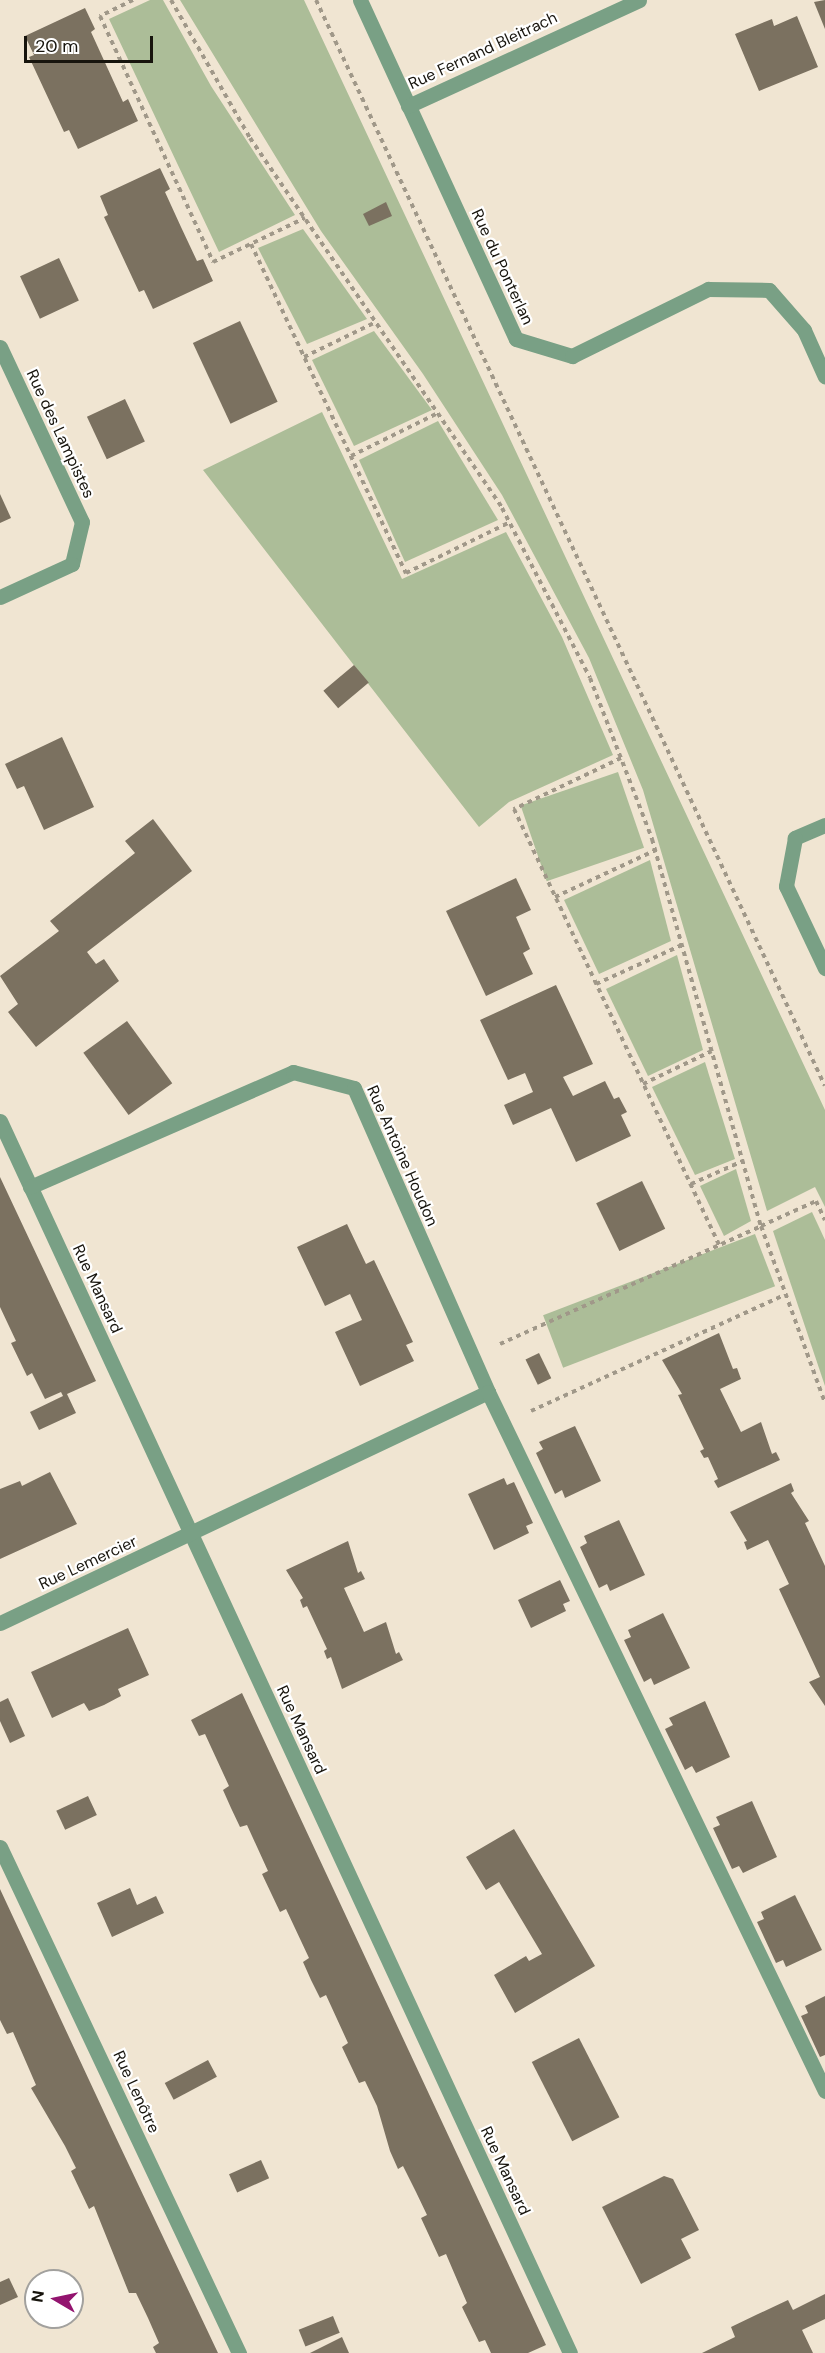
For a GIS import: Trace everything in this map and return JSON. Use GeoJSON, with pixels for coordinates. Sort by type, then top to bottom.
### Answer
{"type":"FeatureCollection","features":[{"type":"Feature","properties":{"kind":"street","name":"Rue du Ponterlan"},"geometry":{"type":"LineString","coordinates":[[360,0],[516,339],[572,356],[708,289],[769,290],[804,330],[825,377]]}},
{"type":"Feature","properties":{"kind":"street","name":"Rue Fernand Bleitrach"},"geometry":{"type":"LineString","coordinates":[[408,106],[639,0]]}},
{"type":"Feature","properties":{"kind":"street","name":"Rue des Lampistes"},"geometry":{"type":"LineString","coordinates":[[0,347],[82,522],[72,564],[0,597]]}},
{"type":"Feature","properties":{"kind":"street"},"geometry":{"type":"LineString","coordinates":[[825,825],[795,838],[786,886],[825,968]]}},
{"type":"Feature","properties":{"kind":"street","name":"Rue Antoine Houdon"},"geometry":{"type":"LineString","coordinates":[[30,1187],[292,1072],[354,1088],[503,1424],[825,2091]]}},
{"type":"Feature","properties":{"kind":"street","name":"Rue Mansard"},"geometry":{"type":"LineString","coordinates":[[0,1122],[570,2353]]}},
{"type":"Feature","properties":{"kind":"street","name":"Rue Lemercier"},"geometry":{"type":"LineString","coordinates":[[0,1623],[191,1535],[488,1392]]}},
{"type":"Feature","properties":{"kind":"street","name":"Rue Lenôtre"},"geometry":{"type":"LineString","coordinates":[[0,1847],[239,2353]]}},
{"type":"Feature","properties":{"kind":"path"},"geometry":{"type":"LineString","coordinates":[[133,0],[100,16],[213,262],[305,218]]}},
{"type":"Feature","properties":{"kind":"path"},"geometry":{"type":"LineString","coordinates":[[171,0],[250,138],[510,522],[590,678],[656,850],[761,1226],[825,1403]]}},
{"type":"Feature","properties":{"kind":"path"},"geometry":{"type":"LineString","coordinates":[[316,0],[825,1086]]}},
{"type":"Feature","properties":{"kind":"path"},"geometry":{"type":"LineString","coordinates":[[250,244],[406,573],[510,522]]}},
{"type":"Feature","properties":{"kind":"path"},"geometry":{"type":"LineString","coordinates":[[304,357],[375,322]]}},
{"type":"Feature","properties":{"kind":"path"},"geometry":{"type":"LineString","coordinates":[[351,456],[438,413]]}},
{"type":"Feature","properties":{"kind":"path"},"geometry":{"type":"LineString","coordinates":[[621,758],[514,809],[720,1245]]}},
{"type":"Feature","properties":{"kind":"path"},"geometry":{"type":"LineString","coordinates":[[555,897],[656,850]]}},
{"type":"Feature","properties":{"kind":"path"},"geometry":{"type":"LineString","coordinates":[[596,984],[682,945]]}},
{"type":"Feature","properties":{"kind":"path"},"geometry":{"type":"LineString","coordinates":[[644,1084],[711,1051]]}},
{"type":"Feature","properties":{"kind":"path"},"geometry":{"type":"LineString","coordinates":[[691,1184],[743,1161]]}},
{"type":"Feature","properties":{"kind":"path"},"geometry":{"type":"LineString","coordinates":[[472,1357],[816,1201],[825,1220]]}},
{"type":"Feature","properties":{"kind":"path"},"geometry":{"type":"LineString","coordinates":[[503,1424],[784,1294]]}},
{"type":"Feature","properties":{"kind":"green space"},"geometry":{"type":"Polygon","coordinates":[[[150,0],[163,0],[211,86],[295,215],[219,252],[109,19],[150,0]]]}},
{"type":"Feature","properties":{"kind":"green space"},"geometry":{"type":"Polygon","coordinates":[[[180,0],[304,0],[825,1110],[825,1207],[815,1187],[767,1211],[643,790],[589,658],[502,495],[423,374],[321,231],[180,0]]]}},
{"type":"Feature","properties":{"kind":"green space"},"geometry":{"type":"Polygon","coordinates":[[[303,229],[367,319],[307,344],[258,248],[303,229]]]}},
{"type":"Feature","properties":{"kind":"green space"},"geometry":{"type":"Polygon","coordinates":[[[374,331],[432,410],[354,446],[312,360],[374,331]]]}},
{"type":"Feature","properties":{"kind":"green space"},"geometry":{"type":"Polygon","coordinates":[[[322,412],[402,579],[506,532],[562,637],[613,755],[509,802],[479,827],[203,470],[322,412]]]}},
{"type":"Feature","properties":{"kind":"green space"},"geometry":{"type":"Polygon","coordinates":[[[438,421],[498,520],[405,562],[359,460],[438,421]]]}},
{"type":"Feature","properties":{"kind":"green space"},"geometry":{"type":"Polygon","coordinates":[[[618,772],[644,848],[547,881],[521,806],[618,772]]]}},
{"type":"Feature","properties":{"kind":"green space"},"geometry":{"type":"Polygon","coordinates":[[[650,860],[671,941],[599,974],[564,900],[650,860]]]}},
{"type":"Feature","properties":{"kind":"green space"},"geometry":{"type":"Polygon","coordinates":[[[677,955],[703,1050],[648,1076],[606,989],[677,955]]]}},
{"type":"Feature","properties":{"kind":"green space"},"geometry":{"type":"Polygon","coordinates":[[[705,1062],[735,1159],[695,1175],[652,1087],[705,1062]]]}},
{"type":"Feature","properties":{"kind":"green space"},"geometry":{"type":"Polygon","coordinates":[[[736,1169],[751,1221],[724,1236],[700,1186],[736,1169]]]}},
{"type":"Feature","properties":{"kind":"green space"},"geometry":{"type":"Polygon","coordinates":[[[812,1212],[825,1240],[825,1386],[773,1231],[812,1212]]]}},
{"type":"Feature","properties":{"kind":"green space"},"geometry":{"type":"Polygon","coordinates":[[[755,1234],[775,1286],[563,1368],[543,1315],[755,1234]]]}},
{"type":"Feature","properties":{"kind":"building"},"geometry":{"type":"Polygon","coordinates":[[[825,0],[825,29],[814,2],[825,0]]]}},
{"type":"Feature","properties":{"kind":"building"},"geometry":{"type":"Polygon","coordinates":[[[85,8],[95,29],[91,32],[123,102],[128,99],[138,121],[78,149],[69,130],[64,132],[29,57],[34,55],[25,36],[85,8]]]}},
{"type":"Feature","properties":{"kind":"building"},"geometry":{"type":"Polygon","coordinates":[[[797,16],[818,67],[759,91],[735,34],[772,19],[774,26],[797,16]]]}},
{"type":"Feature","properties":{"kind":"building"},"geometry":{"type":"Polygon","coordinates":[[[160,168],[170,189],[165,192],[181,227],[197,261],[203,259],[213,281],[153,309],[144,290],[139,292],[104,217],[108,215],[100,196],[160,168]]]}},
{"type":"Feature","properties":{"kind":"building"},"geometry":{"type":"Polygon","coordinates":[[[386,202],[392,216],[369,226],[363,214],[386,202]]]}},
{"type":"Feature","properties":{"kind":"building"},"geometry":{"type":"Polygon","coordinates":[[[59,258],[79,301],[40,319],[20,276],[59,258]]]}},
{"type":"Feature","properties":{"kind":"building"},"geometry":{"type":"Polygon","coordinates":[[[240,321],[278,402],[230,424],[193,343],[240,321]]]}},
{"type":"Feature","properties":{"kind":"building"},"geometry":{"type":"Polygon","coordinates":[[[125,399],[145,442],[107,459],[87,417],[125,399]]]}},
{"type":"Feature","properties":{"kind":"building"},"geometry":{"type":"Polygon","coordinates":[[[0,494],[11,518],[0,523],[0,494]]]}},
{"type":"Feature","properties":{"kind":"building"},"geometry":{"type":"Polygon","coordinates":[[[354,665],[369,683],[338,708],[323,691],[354,665]]]}},
{"type":"Feature","properties":{"kind":"building"},"geometry":{"type":"Polygon","coordinates":[[[62,737],[94,807],[44,830],[24,786],[17,789],[5,764],[62,737]]]}},
{"type":"Feature","properties":{"kind":"building"},"geometry":{"type":"Polygon","coordinates":[[[153,819],[192,871],[87,952],[96,964],[104,959],[119,981],[36,1047],[8,1012],[18,1004],[0,976],[59,931],[50,921],[135,853],[125,841],[153,819]]]}},
{"type":"Feature","properties":{"kind":"building"},"geometry":{"type":"Polygon","coordinates":[[[516,878],[531,910],[516,917],[530,949],[523,953],[533,974],[486,996],[446,911],[516,878]]]}},
{"type":"Feature","properties":{"kind":"building"},"geometry":{"type":"Polygon","coordinates":[[[556,985],[593,1064],[563,1077],[573,1096],[605,1081],[614,1099],[619,1097],[627,1112],[621,1115],[631,1136],[576,1162],[551,1108],[513,1125],[504,1105],[533,1092],[525,1073],[508,1080],[480,1020],[556,985]]]}},
{"type":"Feature","properties":{"kind":"building"},"geometry":{"type":"Polygon","coordinates":[[[127,1021],[172,1083],[129,1115],[83,1053],[127,1021]]]}},
{"type":"Feature","properties":{"kind":"building"},"geometry":{"type":"Polygon","coordinates":[[[0,1177],[96,1381],[67,1394],[76,1413],[39,1430],[30,1412],[63,1396],[61,1392],[45,1399],[32,1373],[27,1376],[11,1343],[16,1341],[0,1307],[0,1177]]]}},
{"type":"Feature","properties":{"kind":"building"},"geometry":{"type":"Polygon","coordinates":[[[642,1181],[665,1229],[619,1251],[596,1203],[642,1181]]]}},
{"type":"Feature","properties":{"kind":"building"},"geometry":{"type":"Polygon","coordinates":[[[347,1224],[366,1264],[374,1260],[413,1342],[406,1345],[414,1361],[360,1386],[335,1332],[362,1320],[350,1294],[325,1306],[297,1247],[347,1224]]]}},
{"type":"Feature","properties":{"kind":"building"},"geometry":{"type":"Polygon","coordinates":[[[719,1333],[733,1369],[737,1368],[741,1379],[720,1389],[741,1432],[761,1422],[772,1454],[776,1452],[780,1460],[718,1488],[714,1481],[718,1479],[708,1457],[704,1458],[700,1451],[704,1449],[678,1395],[682,1394],[662,1360],[719,1333]]]}},
{"type":"Feature","properties":{"kind":"building"},"geometry":{"type":"Polygon","coordinates":[[[539,1353],[551,1378],[538,1385],[526,1360],[539,1353]]]}},
{"type":"Feature","properties":{"kind":"building"},"geometry":{"type":"Polygon","coordinates":[[[575,1426],[601,1481],[565,1498],[562,1490],[555,1494],[536,1453],[543,1449],[539,1442],[575,1426]]]}},
{"type":"Feature","properties":{"kind":"building"},"geometry":{"type":"Polygon","coordinates":[[[50,1472],[77,1524],[0,1559],[0,1489],[20,1481],[22,1486],[50,1472]]]}},
{"type":"Feature","properties":{"kind":"building"},"geometry":{"type":"Polygon","coordinates":[[[504,1478],[507,1485],[514,1482],[533,1523],[526,1526],[529,1533],[494,1550],[468,1494],[504,1478]]]}},
{"type":"Feature","properties":{"kind":"building"},"geometry":{"type":"Polygon","coordinates":[[[791,1483],[794,1491],[791,1493],[809,1521],[805,1523],[825,1566],[825,1706],[809,1682],[820,1677],[779,1589],[789,1584],[768,1540],[747,1550],[744,1542],[747,1541],[730,1512],[791,1483]]]}},
{"type":"Feature","properties":{"kind":"building"},"geometry":{"type":"Polygon","coordinates":[[[619,1520],[645,1575],[610,1591],[607,1584],[599,1588],[580,1547],[587,1543],[584,1536],[619,1520]]]}},
{"type":"Feature","properties":{"kind":"building"},"geometry":{"type":"Polygon","coordinates":[[[348,1541],[358,1573],[361,1571],[365,1579],[344,1588],[364,1632],[386,1622],[396,1654],[399,1652],[403,1660],[342,1689],[331,1657],[327,1659],[324,1651],[327,1649],[307,1606],[303,1608],[300,1600],[303,1598],[286,1570],[348,1541]]]}},
{"type":"Feature","properties":{"kind":"building"},"geometry":{"type":"Polygon","coordinates":[[[560,1580],[570,1601],[563,1604],[566,1611],[531,1628],[518,1600],[560,1580]]]}},
{"type":"Feature","properties":{"kind":"building"},"geometry":{"type":"Polygon","coordinates":[[[663,1613],[690,1668],[654,1685],[651,1678],[644,1682],[624,1640],[631,1637],[628,1630],[663,1613]]]}},
{"type":"Feature","properties":{"kind":"building"},"geometry":{"type":"Polygon","coordinates":[[[128,1628],[149,1675],[118,1689],[121,1696],[104,1705],[89,1711],[84,1703],[52,1718],[31,1672],[128,1628]]]}},
{"type":"Feature","properties":{"kind":"building"},"geometry":{"type":"Polygon","coordinates":[[[242,1693],[546,2345],[528,2353],[491,2353],[485,2340],[479,2342],[462,2307],[467,2303],[446,2254],[439,2257],[421,2218],[427,2215],[403,2166],[398,2169],[390,2151],[377,2106],[365,2081],[359,2083],[342,2047],[348,2043],[326,1995],[320,1998],[303,1962],[309,1958],[286,1909],[280,1912],[262,1874],[268,1871],[247,1825],[240,1827],[231,1808],[223,1790],[229,1786],[205,1734],[199,1736],[191,1720],[242,1693]]]}},
{"type":"Feature","properties":{"kind":"building"},"geometry":{"type":"Polygon","coordinates":[[[8,1698],[25,1736],[10,1743],[0,1721],[0,1702],[8,1698]]]}},
{"type":"Feature","properties":{"kind":"building"},"geometry":{"type":"Polygon","coordinates":[[[705,1701],[730,1757],[696,1773],[692,1766],[685,1770],[665,1729],[673,1725],[669,1718],[705,1701]]]}},
{"type":"Feature","properties":{"kind":"building"},"geometry":{"type":"Polygon","coordinates":[[[88,1796],[97,1815],[65,1830],[56,1811],[88,1796]]]}},
{"type":"Feature","properties":{"kind":"building"},"geometry":{"type":"Polygon","coordinates":[[[752,1801],[777,1857],[743,1873],[739,1866],[732,1869],[713,1828],[720,1825],[716,1817],[752,1801]]]}},
{"type":"Feature","properties":{"kind":"building"},"geometry":{"type":"Polygon","coordinates":[[[514,1829],[595,1966],[515,2013],[494,1975],[526,1956],[529,1961],[542,1954],[499,1882],[486,1890],[466,1857],[514,1829]]]}},
{"type":"Feature","properties":{"kind":"building"},"geometry":{"type":"Polygon","coordinates":[[[130,1888],[137,1905],[156,1896],[164,1913],[112,1937],[97,1903],[130,1888]]]}},
{"type":"Feature","properties":{"kind":"building"},"geometry":{"type":"Polygon","coordinates":[[[0,1889],[218,2353],[156,2353],[153,2347],[159,2343],[148,2318],[136,2293],[129,2293],[94,2206],[89,2209],[71,2171],[76,2168],[31,2088],[36,2085],[13,2032],[7,2034],[0,2020],[0,1889]]]}},
{"type":"Feature","properties":{"kind":"building"},"geometry":{"type":"Polygon","coordinates":[[[795,1895],[822,1950],[786,1967],[783,1960],[776,1963],[757,1922],[764,1919],[761,1912],[795,1895]]]}},
{"type":"Feature","properties":{"kind":"building"},"geometry":{"type":"Polygon","coordinates":[[[825,1996],[825,2055],[820,2057],[801,2016],[808,2013],[805,2006],[825,1996]]]}},
{"type":"Feature","properties":{"kind":"building"},"geometry":{"type":"Polygon","coordinates":[[[579,2038],[619,2117],[572,2141],[532,2062],[579,2038]]]}},
{"type":"Feature","properties":{"kind":"building"},"geometry":{"type":"Polygon","coordinates":[[[208,2060],[217,2077],[174,2100],[165,2083],[208,2060]]]}},
{"type":"Feature","properties":{"kind":"building"},"geometry":{"type":"Polygon","coordinates":[[[261,2160],[269,2178],[237,2193],[229,2174],[261,2160]]]}},
{"type":"Feature","properties":{"kind":"building"},"geometry":{"type":"Polygon","coordinates":[[[664,2176],[673,2179],[699,2230],[681,2239],[691,2258],[641,2284],[602,2207],[664,2176]]]}},
{"type":"Feature","properties":{"kind":"building"},"geometry":{"type":"Polygon","coordinates":[[[9,2278],[18,2297],[0,2305],[0,2282],[9,2278]]]}},
{"type":"Feature","properties":{"kind":"building"},"geometry":{"type":"Polygon","coordinates":[[[825,2294],[825,2319],[802,2330],[813,2353],[702,2353],[735,2337],[731,2327],[758,2314],[788,2300],[793,2310],[825,2294]]]}},
{"type":"Feature","properties":{"kind":"building"},"geometry":{"type":"Polygon","coordinates":[[[333,2316],[340,2333],[305,2347],[299,2330],[333,2316]]]}},
{"type":"Feature","properties":{"kind":"building"},"geometry":{"type":"Polygon","coordinates":[[[342,2337],[349,2353],[310,2353],[342,2337]]]}}]}
